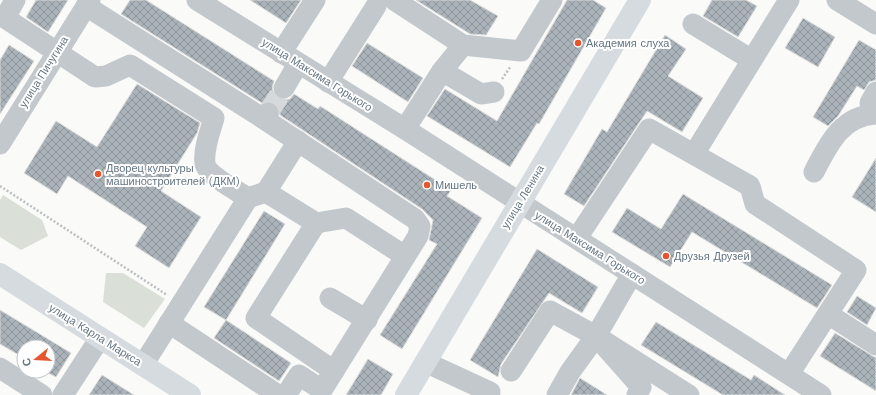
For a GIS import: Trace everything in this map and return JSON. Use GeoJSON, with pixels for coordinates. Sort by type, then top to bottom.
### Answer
{"type":"FeatureCollection","features":[{"type":"Feature","properties":{"kind":"main road","name":"улица Ленина"},"geometry":{"type":"LineString","coordinates":[[406,395],[640,0]]}},
{"type":"Feature","properties":{"kind":"main road","name":"улица Карла Маркса"},"geometry":{"type":"LineString","coordinates":[[0,274],[190,395]]}},
{"type":"Feature","properties":{"kind":"street"},"geometry":{"type":"LineString","coordinates":[[15,0],[2,22],[95,77],[106,76],[130,65],[214,118],[206,150],[205,165],[214,176],[316,223],[346,218],[405,256]]}},
{"type":"Feature","properties":{"kind":"street","name":"улица Максима Горького"},"geometry":{"type":"LineString","coordinates":[[196,0],[577,238],[821,395]]}},
{"type":"Feature","properties":{"kind":"street"},"geometry":{"type":"LineString","coordinates":[[284,88],[290,58],[316,0]]}},
{"type":"Feature","properties":{"kind":"street"},"geometry":{"type":"LineString","coordinates":[[328,82],[385,3],[463,45],[521,51],[552,0]]}},
{"type":"Feature","properties":{"kind":"street"},"geometry":{"type":"LineString","coordinates":[[694,154],[789,0]]}},
{"type":"Feature","properties":{"kind":"street"},"geometry":{"type":"LineString","coordinates":[[838,0],[876,24]]}},
{"type":"Feature","properties":{"kind":"street"},"geometry":{"type":"LineString","coordinates":[[88,3],[266,116],[298,141],[415,219],[420,226],[418,236],[322,390],[299,375],[286,395]]}},
{"type":"Feature","properties":{"kind":"street","name":"улица Пичугина"},"geometry":{"type":"LineString","coordinates":[[0,144],[55,52],[88,3]]}},
{"type":"Feature","properties":{"kind":"street"},"geometry":{"type":"LineString","coordinates":[[693,24],[752,60]]}},
{"type":"Feature","properties":{"kind":"street"},"geometry":{"type":"LineString","coordinates":[[404,129],[442,71],[463,45]]}},
{"type":"Feature","properties":{"kind":"street"},"geometry":{"type":"LineString","coordinates":[[442,71],[481,94],[494,92]]}},
{"type":"Feature","properties":{"kind":"street"},"geometry":{"type":"LineString","coordinates":[[814,172],[832,137],[874,103]]}},
{"type":"Feature","properties":{"kind":"street"},"geometry":{"type":"LineString","coordinates":[[577,238],[649,129],[750,186],[755,204],[856,270],[789,374]]}},
{"type":"Feature","properties":{"kind":"street"},"geometry":{"type":"LineString","coordinates":[[143,365],[181,304],[257,195],[298,141]]}},
{"type":"Feature","properties":{"kind":"street"},"geometry":{"type":"LineString","coordinates":[[316,223],[256,318],[334,371]]}},
{"type":"Feature","properties":{"kind":"street"},"geometry":{"type":"LineString","coordinates":[[557,395],[570,372],[596,336],[632,274]]}},
{"type":"Feature","properties":{"kind":"street"},"geometry":{"type":"LineString","coordinates":[[330,298],[367,320]]}},
{"type":"Feature","properties":{"kind":"street"},"geometry":{"type":"LineString","coordinates":[[425,362],[492,394],[510,373],[550,311],[596,336],[689,395]]}},
{"type":"Feature","properties":{"kind":"street"},"geometry":{"type":"LineString","coordinates":[[828,314],[876,345]]}},
{"type":"Feature","properties":{"kind":"street"},"geometry":{"type":"LineString","coordinates":[[169,323],[278,395]]}},
{"type":"Feature","properties":{"kind":"street"},"geometry":{"type":"LineString","coordinates":[[596,336],[641,387],[637,395]]}},
{"type":"Feature","properties":{"kind":"street"},"geometry":{"type":"LineString","coordinates":[[63,395],[100,338]]}},
{"type":"Feature","properties":{"kind":"street"},"geometry":{"type":"LineString","coordinates":[[0,368],[42,395]]}},
{"type":"Feature","properties":{"kind":"path"},"geometry":{"type":"LineString","coordinates":[[494,92],[521,51]]}},
{"type":"Feature","properties":{"kind":"path"},"geometry":{"type":"LineString","coordinates":[[0,186],[181,304]]}},
{"type":"Feature","properties":{"kind":"shaded area"},"geometry":{"type":"Polygon","coordinates":[[[3,195],[42,220],[48,236],[21,250],[0,237],[0,200],[3,195]]]}},
{"type":"Feature","properties":{"kind":"shaded area"},"geometry":{"type":"Polygon","coordinates":[[[106,273],[123,273],[165,299],[144,328],[103,302],[106,273]]]}},
{"type":"Feature","properties":{"kind":"building"},"geometry":{"type":"Polygon","coordinates":[[[36,0],[68,0],[48,32],[26,17],[36,0]]]}},
{"type":"Feature","properties":{"kind":"building"},"geometry":{"type":"Polygon","coordinates":[[[130,0],[146,0],[274,81],[272,88],[278,99],[290,99],[294,94],[318,109],[320,106],[451,190],[447,196],[482,218],[402,349],[380,335],[437,244],[429,240],[433,220],[422,209],[280,115],[279,108],[274,103],[268,101],[262,103],[121,14],[130,0]]]}},
{"type":"Feature","properties":{"kind":"building"},"geometry":{"type":"Polygon","coordinates":[[[250,0],[301,0],[286,23],[250,0]]]}},
{"type":"Feature","properties":{"kind":"building"},"geometry":{"type":"Polygon","coordinates":[[[416,0],[470,0],[498,16],[486,35],[470,34],[416,0]]]}},
{"type":"Feature","properties":{"kind":"building"},"geometry":{"type":"Polygon","coordinates":[[[567,0],[593,0],[606,8],[539,124],[537,123],[510,167],[427,116],[445,89],[497,121],[567,0]]]}},
{"type":"Feature","properties":{"kind":"building"},"geometry":{"type":"Polygon","coordinates":[[[712,0],[746,0],[757,6],[738,37],[703,16],[712,0]]]}},
{"type":"Feature","properties":{"kind":"building"},"geometry":{"type":"Polygon","coordinates":[[[803,18],[835,37],[818,67],[785,48],[803,18]]]}},
{"type":"Feature","properties":{"kind":"building"},"geometry":{"type":"Polygon","coordinates":[[[665,35],[686,49],[668,76],[703,98],[682,132],[647,111],[584,206],[564,194],[602,129],[607,132],[665,35]]]}},
{"type":"Feature","properties":{"kind":"building"},"geometry":{"type":"Polygon","coordinates":[[[859,40],[876,50],[876,80],[869,82],[864,90],[857,86],[838,116],[828,126],[813,117],[859,40]]]}},
{"type":"Feature","properties":{"kind":"building"},"geometry":{"type":"Polygon","coordinates":[[[367,43],[423,78],[408,102],[352,66],[367,43]]]}},
{"type":"Feature","properties":{"kind":"building"},"geometry":{"type":"Polygon","coordinates":[[[9,45],[34,61],[0,114],[0,60],[9,45]]]}},
{"type":"Feature","properties":{"kind":"building","name":"Дворец культуры машиностроителей (ДКМ)"},"geometry":{"type":"Polygon","coordinates":[[[137,84],[200,123],[197,133],[161,191],[201,217],[169,268],[135,246],[147,227],[68,176],[57,194],[24,173],[56,121],[97,147],[137,84]]]}},
{"type":"Feature","properties":{"kind":"building"},"geometry":{"type":"Polygon","coordinates":[[[876,158],[876,212],[852,197],[876,158]]]}},
{"type":"Feature","properties":{"kind":"building"},"geometry":{"type":"Polygon","coordinates":[[[683,194],[832,285],[817,308],[692,232],[670,267],[612,232],[627,208],[661,229],[683,194]]]}},
{"type":"Feature","properties":{"kind":"building"},"geometry":{"type":"Polygon","coordinates":[[[264,211],[285,224],[226,320],[204,307],[264,211]]]}},
{"type":"Feature","properties":{"kind":"building"},"geometry":{"type":"Polygon","coordinates":[[[537,249],[598,287],[582,313],[549,293],[501,364],[498,377],[470,360],[537,249]]]}},
{"type":"Feature","properties":{"kind":"building"},"geometry":{"type":"Polygon","coordinates":[[[857,296],[876,308],[867,325],[847,312],[857,296]]]}},
{"type":"Feature","properties":{"kind":"building"},"geometry":{"type":"Polygon","coordinates":[[[0,310],[48,339],[16,339],[16,353],[0,344],[0,310]]]}},
{"type":"Feature","properties":{"kind":"building"},"geometry":{"type":"Polygon","coordinates":[[[226,320],[291,363],[279,381],[214,338],[226,320]]]}},
{"type":"Feature","properties":{"kind":"building"},"geometry":{"type":"Polygon","coordinates":[[[656,322],[751,380],[754,375],[785,395],[723,395],[641,345],[656,322]]]}},
{"type":"Feature","properties":{"kind":"building"},"geometry":{"type":"Polygon","coordinates":[[[835,333],[876,358],[876,391],[820,356],[835,333]]]}},
{"type":"Feature","properties":{"kind":"building"},"geometry":{"type":"Polygon","coordinates":[[[56,344],[71,353],[56,377],[56,344]]]}},
{"type":"Feature","properties":{"kind":"building"},"geometry":{"type":"Polygon","coordinates":[[[368,359],[393,374],[381,395],[346,395],[368,359]]]}},
{"type":"Feature","properties":{"kind":"building"},"geometry":{"type":"Polygon","coordinates":[[[102,375],[134,395],[89,395],[102,375]]]}},
{"type":"Feature","properties":{"kind":"building"},"geometry":{"type":"Polygon","coordinates":[[[580,378],[607,395],[571,395],[580,378]]]}},
{"type":"Feature","properties":{"kind":"tunnel"},"geometry":{"type":"LineString","coordinates":[[268,113],[284,88]]}},
{"type":"Feature","properties":{"kind":"place","name":"Академия слуха"},"geometry":{"type":"Point","coordinates":[578,43]}},
{"type":"Feature","properties":{"kind":"place","name":"Дворец культуры машиностроителей (ДКМ)"},"geometry":{"type":"Point","coordinates":[98,174]}},
{"type":"Feature","properties":{"kind":"place","name":"Мишель"},"geometry":{"type":"Point","coordinates":[427,185]}},
{"type":"Feature","properties":{"kind":"place","name":"Друзья Друзей"},"geometry":{"type":"Point","coordinates":[666,256]}}]}
